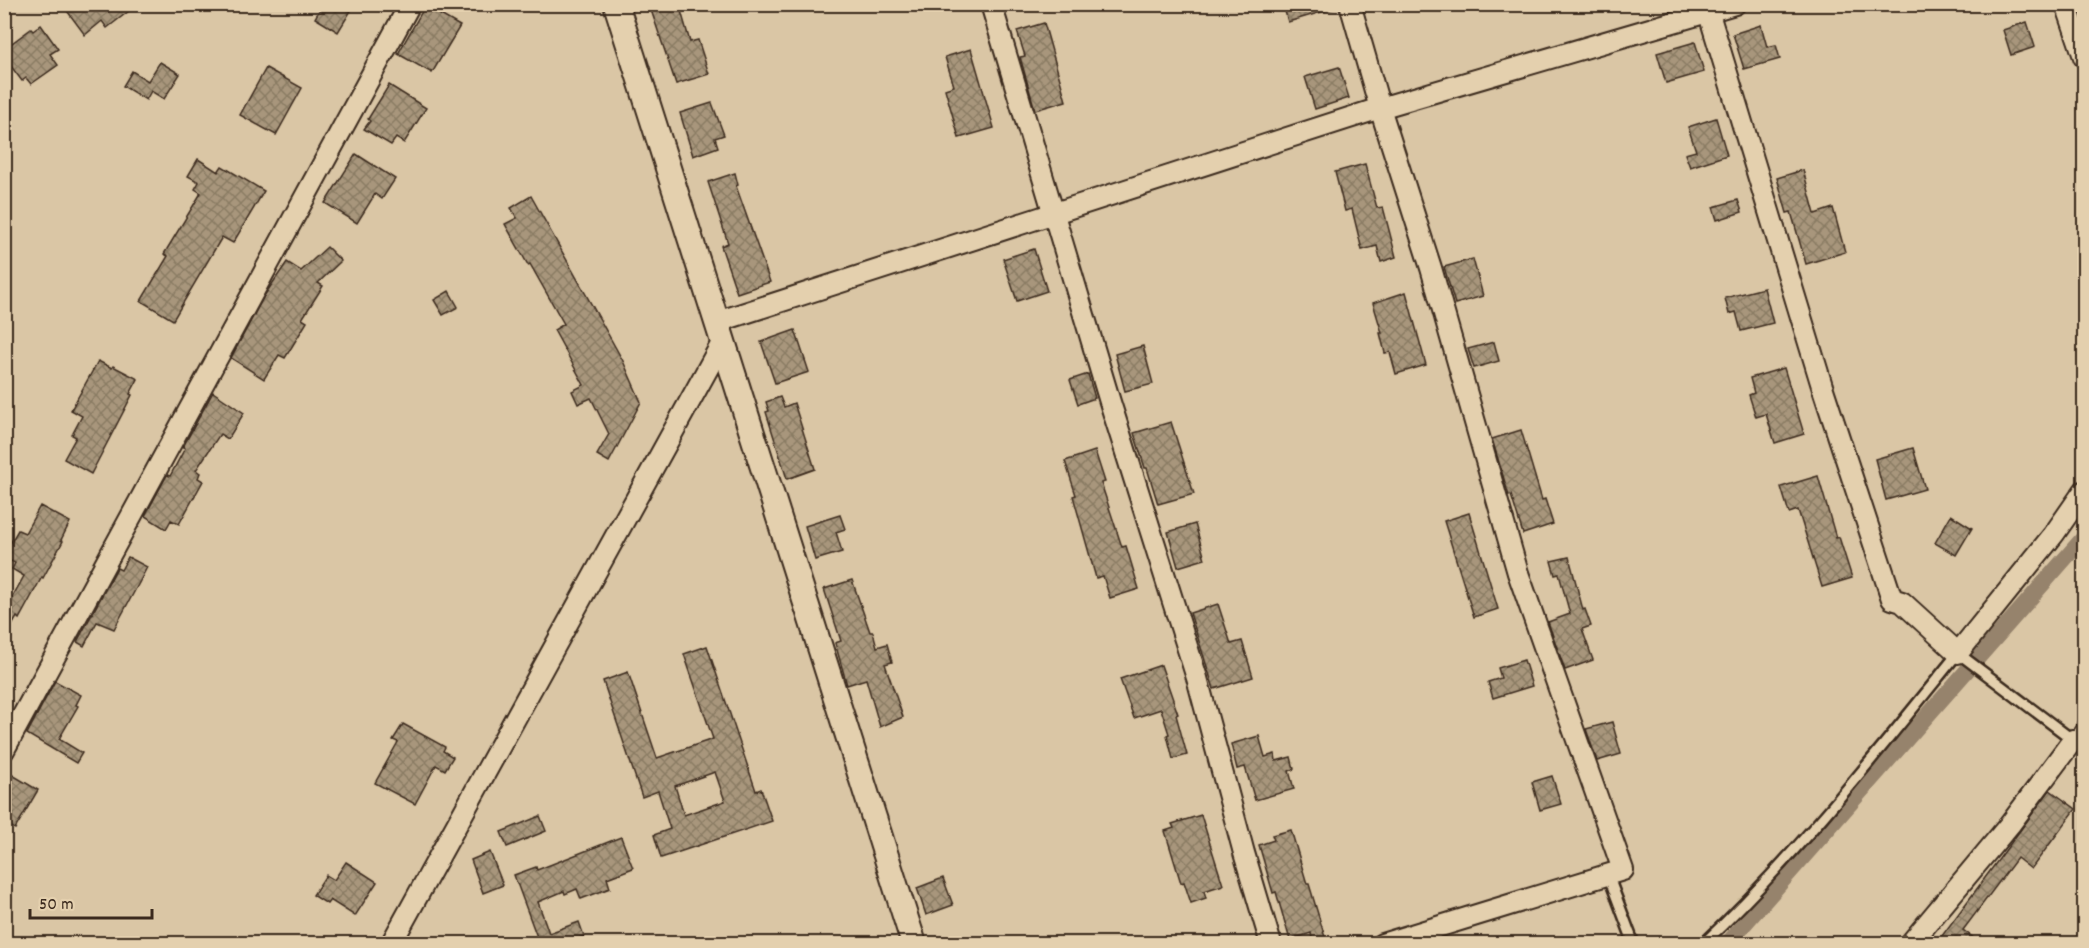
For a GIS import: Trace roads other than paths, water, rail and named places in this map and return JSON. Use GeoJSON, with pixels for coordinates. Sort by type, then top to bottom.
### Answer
{"type":"FeatureCollection","features":[{"type":"Feature","properties":{"kind":"street"},"geometry":{"type":"LineString","coordinates":[[4,750],[410,4]]}},
{"type":"Feature","properties":{"kind":"street"},"geometry":{"type":"LineString","coordinates":[[616,4],[915,944]]}},
{"type":"Feature","properties":{"kind":"street"},"geometry":{"type":"LineString","coordinates":[[991,4],[1110,402],[1197,678],[1271,944]]}},
{"type":"Feature","properties":{"kind":"street"},"geometry":{"type":"LineString","coordinates":[[1350,4],[1380,108],[1431,268],[1518,573],[1623,870],[1382,944]]}},
{"type":"Feature","properties":{"kind":"street"},"geometry":{"type":"LineString","coordinates":[[391,944],[720,332],[1055,214],[1380,108],[1707,8],[1735,4]]}},
{"type":"Feature","properties":{"kind":"street"},"geometry":{"type":"LineString","coordinates":[[2066,4],[2085,57]]}},
{"type":"Feature","properties":{"kind":"street"},"geometry":{"type":"LineString","coordinates":[[1707,8],[1822,386],[1892,599],[1902,602],[1958,653],[2054,534],[2085,491]]}},
{"type":"Feature","properties":{"kind":"street"},"geometry":{"type":"LineString","coordinates":[[1910,944],[2011,823],[2079,732]]}},
{"type":"Feature","properties":{"kind":"lane"},"geometry":{"type":"LineString","coordinates":[[1702,944],[1802,842],[1958,653],[1994,679],[2079,732]]}},
{"type":"Feature","properties":{"kind":"lane"},"geometry":{"type":"LineString","coordinates":[[1608,875],[1634,944]]}},
{"type":"Feature","properties":{"kind":"waterway"},"geometry":{"type":"LineString","coordinates":[[1727,944],[2084,537]]}}]}
